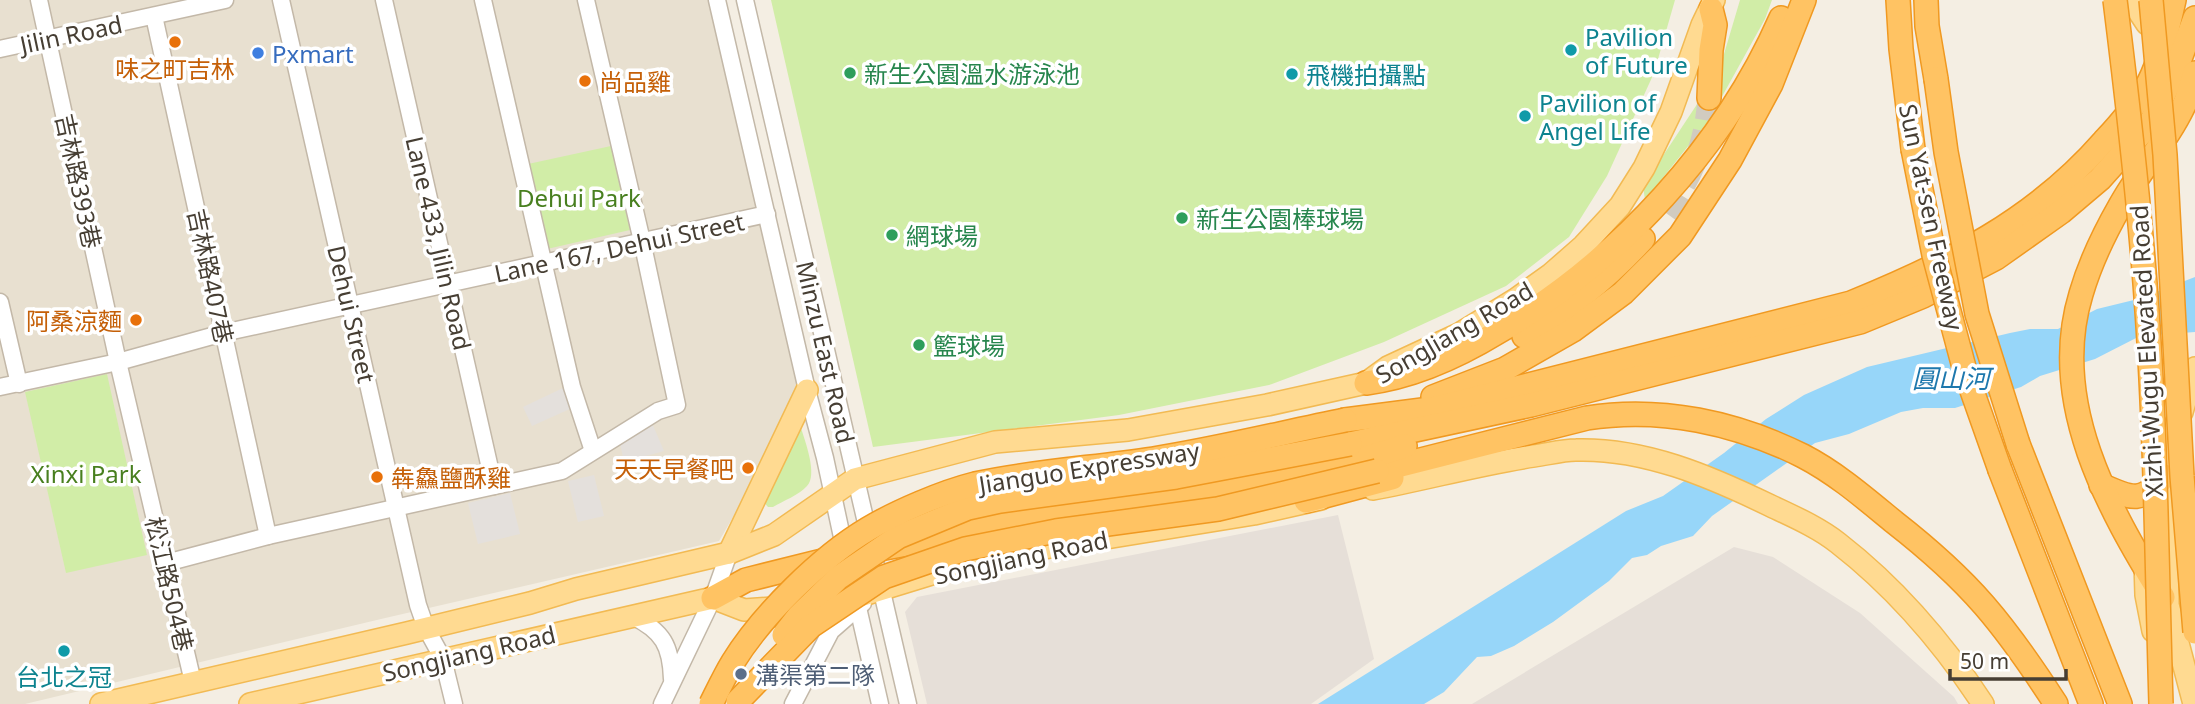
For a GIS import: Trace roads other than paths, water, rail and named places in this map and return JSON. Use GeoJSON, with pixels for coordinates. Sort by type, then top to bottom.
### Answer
{"type":"FeatureCollection","features":[{"type":"Feature","properties":{"kind":"highway"},"geometry":{"type":"LineString","coordinates":[[1366,383],[1410,375],[1474,346],[1539,308],[1621,241],[1665,196],[1735,103],[1768,47],[1790,0]]}},
{"type":"Feature","properties":{"kind":"highway"},"geometry":{"type":"LineString","coordinates":[[1398,412],[1505,369],[1573,330],[1623,293],[1679,236],[1730,160],[1770,84],[1804,0]]}},
{"type":"Feature","properties":{"kind":"highway","name":"Sun Yat-sen Freeway"},"geometry":{"type":"LineString","coordinates":[[1898,0],[1913,149],[1934,255],[1961,358],[2000,470],[2091,704]]}},
{"type":"Feature","properties":{"kind":"highway","name":"Sun Yat-sen Freeway"},"geometry":{"type":"LineString","coordinates":[[1926,0],[1927,26],[1946,152],[1977,314],[2018,444],[2120,704]]}},
{"type":"Feature","properties":{"kind":"highway"},"geometry":{"type":"LineString","coordinates":[[1936,79],[1942,0]]}},
{"type":"Feature","properties":{"kind":"highway","name":"Xizhi-Wugu Elevated Road"},"geometry":{"type":"LineString","coordinates":[[2115,0],[2130,117],[2147,310],[2154,445],[2161,704]]}},
{"type":"Feature","properties":{"kind":"highway"},"geometry":{"type":"LineString","coordinates":[[1709,98],[1715,25],[1713,4]]}},
{"type":"Feature","properties":{"kind":"highway"},"geometry":{"type":"LineString","coordinates":[[1345,420],[1438,408],[1852,303],[1913,278],[1993,236],[2059,188],[2124,119],[2150,80],[2155,7]]}},
{"type":"Feature","properties":{"kind":"highway","name":"Xizhi-Wugu Elevated Road"},"geometry":{"type":"LineString","coordinates":[[2155,7],[2182,476],[2195,632]]}},
{"type":"Feature","properties":{"kind":"highway"},"geometry":{"type":"LineString","coordinates":[[713,598],[746,580],[981,525],[1248,484],[1360,460],[1531,405],[1860,322],[1923,296],[1996,258],[2061,212],[2099,179],[2151,122],[2178,64],[2195,18]]}},
{"type":"Feature","properties":{"kind":"highway"},"geometry":{"type":"LineString","coordinates":[[2168,605],[2144,568],[2101,485],[2081,429],[2075,399],[2073,346],[2080,295],[2095,255],[2121,204],[2186,102],[2195,73]]}},
{"type":"Feature","properties":{"kind":"highway"},"geometry":{"type":"LineString","coordinates":[[1345,420],[1488,355],[1559,315],[1616,267],[1667,213]]}},
{"type":"Feature","properties":{"kind":"highway","name":"Jianguo Expressway"},"geometry":{"type":"LineString","coordinates":[[737,702],[761,665],[799,616],[838,578],[898,537],[937,519],[1000,501],[1176,477],[1350,444],[1531,405]]}},
{"type":"Feature","properties":{"kind":"highway"},"geometry":{"type":"LineString","coordinates":[[737,702],[811,626],[884,577],[965,549],[1056,531],[1218,509],[1614,413],[1645,413],[1696,419],[1771,442],[1834,475],[1933,552],[1984,604],[2025,656],[2054,701]]}},
{"type":"Feature","properties":{"kind":"highway","name":"Jianguo Expressway"},"geometry":{"type":"LineString","coordinates":[[711,704],[732,662],[778,606],[822,564],[867,529],[908,508],[972,485],[1035,472],[1153,459],[1345,420]]}},
{"type":"Feature","properties":{"kind":"highway"},"geometry":{"type":"LineString","coordinates":[[1306,502],[1448,463],[1545,430]]}},
{"type":"Feature","properties":{"kind":"highway"},"geometry":{"type":"LineString","coordinates":[[2101,485],[2129,497],[2137,497],[2146,495],[2164,477]]}},
{"type":"Feature","properties":{"kind":"main road"},"geometry":{"type":"LineString","coordinates":[[2131,0],[2155,7]]}},
{"type":"Feature","properties":{"kind":"main road","name":"SongJiang Road"},"geometry":{"type":"LineString","coordinates":[[1366,383],[1388,367],[1459,334],[1516,299],[1551,274],[1583,246],[1620,206],[1644,168],[1671,112],[1702,25],[1713,4]]}},
{"type":"Feature","properties":{"kind":"main road"},"geometry":{"type":"LineString","coordinates":[[2172,704],[2148,612],[2144,568],[2175,425],[2182,412],[2195,368]]}},
{"type":"Feature","properties":{"kind":"main road","name":"Songjiang Road"},"geometry":{"type":"LineString","coordinates":[[101,704],[729,553],[774,535],[855,479],[995,442],[1128,429],[1267,405],[1366,383]]}},
{"type":"Feature","properties":{"kind":"main road"},"geometry":{"type":"LineString","coordinates":[[729,553],[807,390]]}},
{"type":"Feature","properties":{"kind":"main road"},"geometry":{"type":"LineString","coordinates":[[2182,412],[2182,449],[2167,556],[2168,605],[2194,704]]}},
{"type":"Feature","properties":{"kind":"main road","name":"Songjiang Road"},"geometry":{"type":"LineString","coordinates":[[250,704],[713,598],[744,610],[856,602],[882,590],[951,568],[1020,552],[1254,514],[1517,459],[1576,450],[1624,454],[1671,464],[1713,478],[1790,515],[1836,541],[1871,570],[1925,624],[1959,667],[1983,704]]}},
{"type":"Feature","properties":{"kind":"street","name":"吉林路393巷"},"geometry":{"type":"LineString","coordinates":[[39,0],[118,362]]}},
{"type":"Feature","properties":{"kind":"street","name":"Jilin Road"},"geometry":{"type":"LineString","coordinates":[[0,49],[225,0]]}},
{"type":"Feature","properties":{"kind":"street","name":"Dehui Street"},"geometry":{"type":"LineString","coordinates":[[281,0],[418,605],[426,628],[443,659],[454,704]]}},
{"type":"Feature","properties":{"kind":"street","name":"Lane 433, Jilin Road"},"geometry":{"type":"LineString","coordinates":[[384,0],[494,486]]}},
{"type":"Feature","properties":{"kind":"street"},"geometry":{"type":"LineString","coordinates":[[483,0],[572,387],[593,451]]}},
{"type":"Feature","properties":{"kind":"street"},"geometry":{"type":"LineString","coordinates":[[166,563],[268,536],[562,471],[658,411],[677,405],[586,0]]}},
{"type":"Feature","properties":{"kind":"street","name":"Minzu East Road"},"geometry":{"type":"LineString","coordinates":[[717,0],[880,704]]}},
{"type":"Feature","properties":{"kind":"street","name":"Minzu East Road"},"geometry":{"type":"LineString","coordinates":[[745,0],[908,704]]}},
{"type":"Feature","properties":{"kind":"street","name":"吉林路407巷"},"geometry":{"type":"LineString","coordinates":[[154,16],[268,536]]}},
{"type":"Feature","properties":{"kind":"street","name":"Lane 167, Dehui Street"},"geometry":{"type":"LineString","coordinates":[[0,387],[118,362],[223,334],[766,214]]}},
{"type":"Feature","properties":{"kind":"street"},"geometry":{"type":"LineString","coordinates":[[0,302],[19,384]]}},
{"type":"Feature","properties":{"kind":"street","name":"松江路504巷"},"geometry":{"type":"LineString","coordinates":[[118,362],[193,682]]}},
{"type":"Feature","properties":{"kind":"street"},"geometry":{"type":"LineString","coordinates":[[662,704],[713,598],[729,553]]}},
{"type":"Feature","properties":{"kind":"street"},"geometry":{"type":"LineString","coordinates":[[793,704],[831,632],[856,602]]}},
{"type":"Feature","properties":{"kind":"street"},"geometry":{"type":"LineString","coordinates":[[632,616],[647,623],[663,637],[671,659],[672,683]]}},
{"type":"Feature","properties":{"kind":"water","name":"圓山河"},"geometry":{"type":"Polygon","coordinates":[[[2195,277],[2195,332],[2140,336],[2095,359],[2040,376],[2021,387],[1955,408],[1923,408],[1901,412],[1849,434],[1815,443],[1712,516],[1693,536],[1661,546],[1647,555],[1632,558],[1609,581],[1553,622],[1514,646],[1491,656],[1477,657],[1444,692],[1424,704],[1318,704],[1626,511],[1663,496],[1766,419],[1804,395],[1867,367],[2030,329],[2058,329],[2097,309],[2138,299],[2195,277]]]}},
{"type":"Feature","properties":{"kind":"tunnel"},"geometry":{"type":"LineString","coordinates":[[1666,213],[1696,159],[1705,130],[1709,98]]}},
{"type":"Feature","properties":{"kind":"place","name":"味之町吉林"},"geometry":{"type":"Point","coordinates":[175,42]}},
{"type":"Feature","properties":{"kind":"place","name":"Pavilion of Future"},"geometry":{"type":"Point","coordinates":[1571,50]}},
{"type":"Feature","properties":{"kind":"place","name":"Pxmart"},"geometry":{"type":"Point","coordinates":[258,53]}},
{"type":"Feature","properties":{"kind":"place","name":"新生公園溫水游泳池"},"geometry":{"type":"Point","coordinates":[850,73]}},
{"type":"Feature","properties":{"kind":"place","name":"飛機拍攝點"},"geometry":{"type":"Point","coordinates":[1292,74]}},
{"type":"Feature","properties":{"kind":"place","name":"尚品雞"},"geometry":{"type":"Point","coordinates":[585,81]}},
{"type":"Feature","properties":{"kind":"place","name":"Pavilion of Angel Life"},"geometry":{"type":"Point","coordinates":[1525,116]}},
{"type":"Feature","properties":{"kind":"place","name":"新生公園棒球場"},"geometry":{"type":"Point","coordinates":[1182,218]}},
{"type":"Feature","properties":{"kind":"place","name":"網球場"},"geometry":{"type":"Point","coordinates":[892,235]}},
{"type":"Feature","properties":{"kind":"place","name":"阿桑涼麵"},"geometry":{"type":"Point","coordinates":[136,320]}},
{"type":"Feature","properties":{"kind":"place","name":"籃球場"},"geometry":{"type":"Point","coordinates":[919,345]}},
{"type":"Feature","properties":{"kind":"place","name":"天天早餐吧"},"geometry":{"type":"Point","coordinates":[748,468]}},
{"type":"Feature","properties":{"kind":"place","name":"犇鱻鹽酥雞"},"geometry":{"type":"Point","coordinates":[377,477]}},
{"type":"Feature","properties":{"kind":"place","name":"台北之冠"},"geometry":{"type":"Point","coordinates":[64,651]}},
{"type":"Feature","properties":{"kind":"place","name":"溝渠第二隊"},"geometry":{"type":"Point","coordinates":[741,674]}},
{"type":"Feature","properties":{"kind":"park label","name":"Dehui Park"},"geometry":{"type":"Point","coordinates":[579,197]}},
{"type":"Feature","properties":{"kind":"park label","name":"Xinxi Park"},"geometry":{"type":"Point","coordinates":[86,473]}}]}
